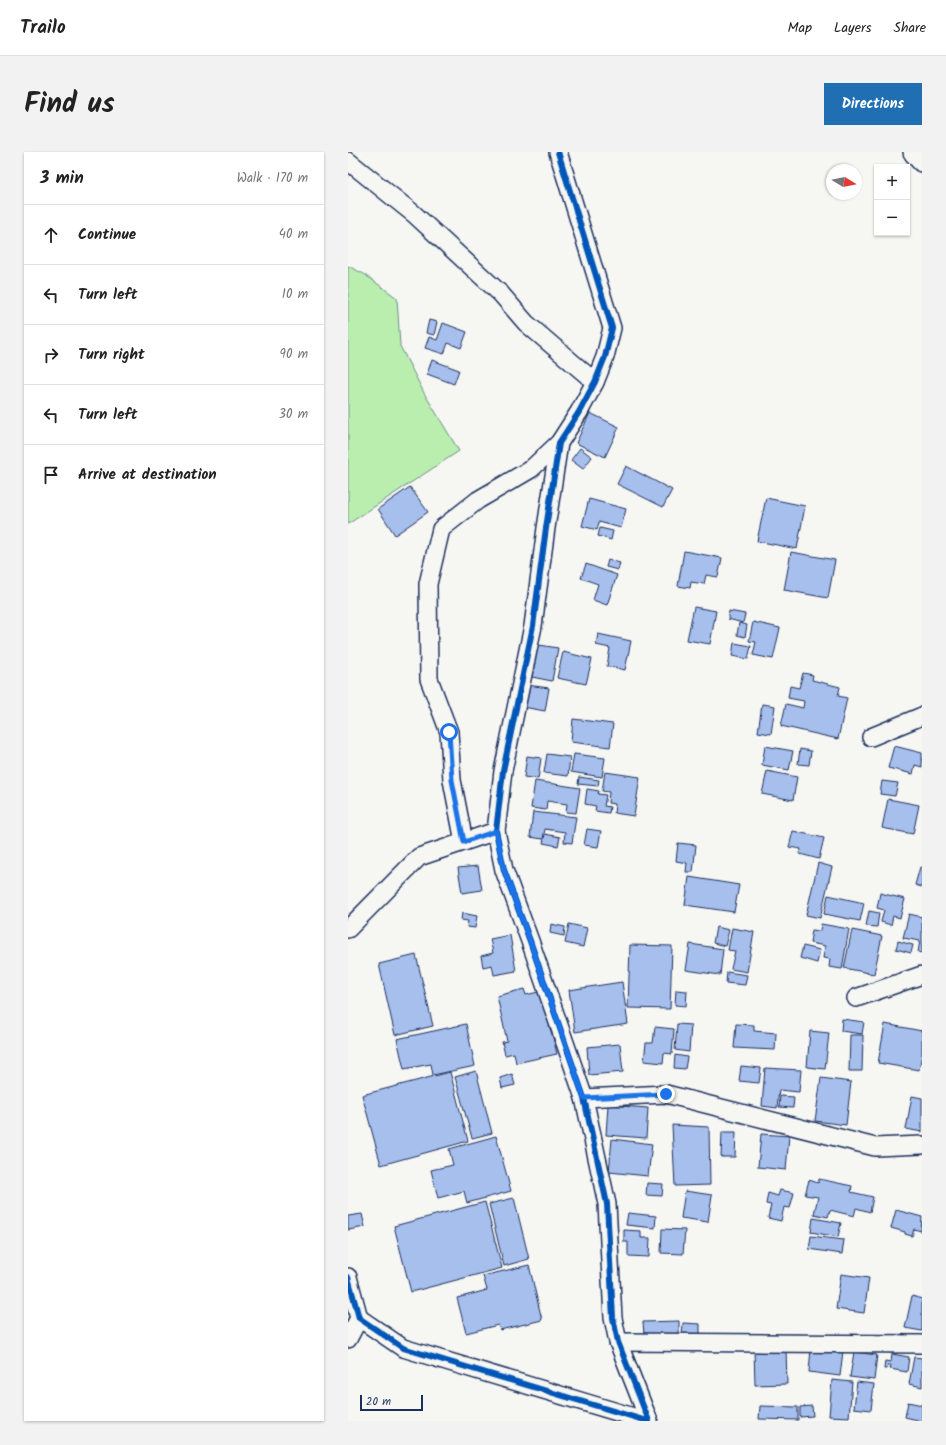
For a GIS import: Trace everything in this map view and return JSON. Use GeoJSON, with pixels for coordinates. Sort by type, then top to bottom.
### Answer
{"type":"FeatureCollection","features":[{"type":"Feature","properties":{"kind":"street"},"geometry":{"type":"LineString","coordinates":[[464,842],[452,780],[449,732],[429,679],[428,584],[441,529],[478,500],[531,469],[559,443],[579,412],[595,382],[605,357],[612,328],[558,152]]}},
{"type":"Feature","properties":{"kind":"street"},"geometry":{"type":"LineString","coordinates":[[914,152],[922,161]]}},
{"type":"Feature","properties":{"kind":"street"},"geometry":{"type":"LineString","coordinates":[[348,161],[414,214],[501,294],[526,323],[595,382]]}},
{"type":"Feature","properties":{"kind":"street"},"geometry":{"type":"LineString","coordinates":[[559,443],[546,528],[534,626],[503,771],[496,831],[504,870],[584,1098],[607,1204],[613,1318],[618,1342],[648,1421]]}},
{"type":"Feature","properties":{"kind":"street"},"geometry":{"type":"LineString","coordinates":[[871,737],[922,716]]}},
{"type":"Feature","properties":{"kind":"street"},"geometry":{"type":"LineString","coordinates":[[348,929],[419,857],[496,831]]}},
{"type":"Feature","properties":{"kind":"street"},"geometry":{"type":"LineString","coordinates":[[856,998],[922,975]]}},
{"type":"Feature","properties":{"kind":"street"},"geometry":{"type":"LineString","coordinates":[[584,1098],[666,1094],[875,1147],[922,1145]]}},
{"type":"Feature","properties":{"kind":"street"},"geometry":{"type":"LineString","coordinates":[[348,1277],[360,1318],[403,1348],[648,1421]]}},
{"type":"Feature","properties":{"kind":"street"},"geometry":{"type":"LineString","coordinates":[[348,1339],[360,1318]]}},
{"type":"Feature","properties":{"kind":"street"},"geometry":{"type":"LineString","coordinates":[[618,1342],[922,1344]]}},
{"type":"Feature","properties":{"kind":"green space"},"geometry":{"type":"Polygon","coordinates":[[[348,266],[364,274],[397,298],[400,346],[424,393],[459,451],[348,524],[348,266]]]}},
{"type":"Feature","properties":{"kind":"building"},"geometry":{"type":"Polygon","coordinates":[[[429,320],[437,322],[434,335],[426,333],[429,320]]]}},
{"type":"Feature","properties":{"kind":"building"},"geometry":{"type":"Polygon","coordinates":[[[443,323],[467,332],[461,348],[448,343],[444,354],[425,348],[429,337],[437,340],[443,323]]]}},
{"type":"Feature","properties":{"kind":"building"},"geometry":{"type":"Polygon","coordinates":[[[432,360],[459,370],[454,384],[427,374],[432,360]]]}},
{"type":"Feature","properties":{"kind":"building"},"geometry":{"type":"Polygon","coordinates":[[[590,413],[619,427],[605,457],[576,443],[590,413]]]}},
{"type":"Feature","properties":{"kind":"building"},"geometry":{"type":"Polygon","coordinates":[[[580,448],[592,457],[583,469],[571,460],[580,448]]]}},
{"type":"Feature","properties":{"kind":"building"},"geometry":{"type":"Polygon","coordinates":[[[626,466],[672,490],[663,507],[617,484],[626,466]]]}},
{"type":"Feature","properties":{"kind":"building"},"geometry":{"type":"Polygon","coordinates":[[[410,487],[428,512],[395,535],[378,509],[410,487]]]}},
{"type":"Feature","properties":{"kind":"building"},"geometry":{"type":"Polygon","coordinates":[[[766,498],[805,506],[797,549],[757,541],[766,498]]]}},
{"type":"Feature","properties":{"kind":"building"},"geometry":{"type":"Polygon","coordinates":[[[589,499],[626,509],[621,528],[599,522],[597,530],[582,526],[589,499]]]}},
{"type":"Feature","properties":{"kind":"building"},"geometry":{"type":"Polygon","coordinates":[[[600,528],[613,531],[611,540],[598,536],[600,528]]]}},
{"type":"Feature","properties":{"kind":"building"},"geometry":{"type":"Polygon","coordinates":[[[684,551],[722,558],[718,577],[706,575],[704,584],[691,582],[690,588],[678,586],[684,551]]]}},
{"type":"Feature","properties":{"kind":"building"},"geometry":{"type":"Polygon","coordinates":[[[791,552],[835,560],[828,598],[784,590],[791,552]]]}},
{"type":"Feature","properties":{"kind":"building"},"geometry":{"type":"Polygon","coordinates":[[[608,560],[620,563],[618,570],[606,567],[608,560]]]}},
{"type":"Feature","properties":{"kind":"building"},"geometry":{"type":"Polygon","coordinates":[[[586,564],[617,575],[607,605],[593,600],[598,584],[581,578],[586,564]]]}},
{"type":"Feature","properties":{"kind":"building"},"geometry":{"type":"Polygon","coordinates":[[[694,607],[716,611],[710,644],[687,640],[694,607]]]}},
{"type":"Feature","properties":{"kind":"building"},"geometry":{"type":"Polygon","coordinates":[[[729,611],[745,614],[743,623],[728,619],[729,611]]]}},
{"type":"Feature","properties":{"kind":"building"},"geometry":{"type":"Polygon","coordinates":[[[753,622],[780,628],[773,659],[753,655],[756,642],[749,641],[753,622]]]}},
{"type":"Feature","properties":{"kind":"building"},"geometry":{"type":"Polygon","coordinates":[[[739,623],[747,625],[745,637],[737,635],[739,623]]]}},
{"type":"Feature","properties":{"kind":"building"},"geometry":{"type":"Polygon","coordinates":[[[598,634],[631,641],[625,670],[607,666],[610,648],[596,645],[598,634]]]}},
{"type":"Feature","properties":{"kind":"building"},"geometry":{"type":"Polygon","coordinates":[[[734,643],[751,646],[748,659],[732,656],[734,643]]]}},
{"type":"Feature","properties":{"kind":"building"},"geometry":{"type":"Polygon","coordinates":[[[533,644],[558,648],[552,681],[527,676],[533,644]]]}},
{"type":"Feature","properties":{"kind":"building"},"geometry":{"type":"Polygon","coordinates":[[[563,652],[592,659],[586,684],[557,678],[563,652]]]}},
{"type":"Feature","properties":{"kind":"building"},"geometry":{"type":"Polygon","coordinates":[[[803,673],[813,675],[812,680],[840,687],[838,696],[847,698],[838,739],[781,726],[786,704],[803,708],[804,701],[788,698],[790,686],[799,688],[803,673]]]}},
{"type":"Feature","properties":{"kind":"building"},"geometry":{"type":"Polygon","coordinates":[[[527,685],[549,688],[545,711],[523,707],[527,685]]]}},
{"type":"Feature","properties":{"kind":"building"},"geometry":{"type":"Polygon","coordinates":[[[762,704],[775,706],[771,734],[758,732],[762,704]]]}},
{"type":"Feature","properties":{"kind":"building"},"geometry":{"type":"Polygon","coordinates":[[[573,719],[613,724],[610,747],[571,742],[573,719]]]}},
{"type":"Feature","properties":{"kind":"building"},"geometry":{"type":"Polygon","coordinates":[[[765,746],[793,751],[789,770],[762,765],[765,746]]]}},
{"type":"Feature","properties":{"kind":"building"},"geometry":{"type":"Polygon","coordinates":[[[894,746],[922,753],[922,767],[915,765],[913,774],[888,768],[894,746]]]}},
{"type":"Feature","properties":{"kind":"building"},"geometry":{"type":"Polygon","coordinates":[[[800,749],[811,751],[809,765],[798,764],[800,749]]]}},
{"type":"Feature","properties":{"kind":"building"},"geometry":{"type":"Polygon","coordinates":[[[547,754],[570,757],[568,776],[544,773],[547,754]]]}},
{"type":"Feature","properties":{"kind":"building"},"geometry":{"type":"Polygon","coordinates":[[[574,754],[605,758],[602,777],[571,772],[574,754]]]}},
{"type":"Feature","properties":{"kind":"building"},"geometry":{"type":"Polygon","coordinates":[[[527,756],[541,758],[538,779],[524,777],[527,756]]]}},
{"type":"Feature","properties":{"kind":"building"},"geometry":{"type":"Polygon","coordinates":[[[767,771],[797,777],[793,800],[762,794],[767,771]]]}},
{"type":"Feature","properties":{"kind":"building"},"geometry":{"type":"Polygon","coordinates":[[[605,772],[640,777],[634,816],[614,813],[615,804],[608,803],[609,792],[602,791],[605,772]]]}},
{"type":"Feature","properties":{"kind":"building"},"geometry":{"type":"Polygon","coordinates":[[[579,777],[599,780],[598,786],[578,784],[579,777]]]}},
{"type":"Feature","properties":{"kind":"building"},"geometry":{"type":"Polygon","coordinates":[[[535,781],[580,788],[576,813],[566,812],[567,804],[547,801],[546,810],[531,808],[535,781]]]}},
{"type":"Feature","properties":{"kind":"building"},"geometry":{"type":"Polygon","coordinates":[[[882,781],[898,783],[895,796],[880,794],[882,781]]]}},
{"type":"Feature","properties":{"kind":"building"},"geometry":{"type":"Polygon","coordinates":[[[587,789],[599,791],[598,794],[606,795],[604,806],[610,807],[609,813],[595,811],[596,806],[585,804],[587,789]]]}},
{"type":"Feature","properties":{"kind":"building"},"geometry":{"type":"Polygon","coordinates":[[[888,799],[919,805],[913,834],[882,828],[888,799]]]}},
{"type":"Feature","properties":{"kind":"building"},"geometry":{"type":"Polygon","coordinates":[[[533,812],[576,817],[572,843],[564,842],[565,832],[545,829],[543,839],[530,837],[533,812]]]}},
{"type":"Feature","properties":{"kind":"building"},"geometry":{"type":"Polygon","coordinates":[[[587,829],[601,831],[598,847],[584,845],[587,829]]]}},
{"type":"Feature","properties":{"kind":"building"},"geometry":{"type":"Polygon","coordinates":[[[793,831],[824,838],[819,859],[800,854],[801,849],[789,847],[793,831]]]}},
{"type":"Feature","properties":{"kind":"building"},"geometry":{"type":"Polygon","coordinates":[[[545,834],[560,837],[558,846],[543,843],[545,834]]]}},
{"type":"Feature","properties":{"kind":"building"},"geometry":{"type":"Polygon","coordinates":[[[678,843],[696,845],[693,872],[686,872],[687,863],[676,861],[678,843]]]}},
{"type":"Feature","properties":{"kind":"building"},"geometry":{"type":"Polygon","coordinates":[[[818,863],[832,867],[820,918],[806,915],[818,863]]]}},
{"type":"Feature","properties":{"kind":"building"},"geometry":{"type":"Polygon","coordinates":[[[478,866],[482,890],[462,893],[458,868],[478,866]]]}},
{"type":"Feature","properties":{"kind":"building"},"geometry":{"type":"Polygon","coordinates":[[[920,867],[922,867],[922,887],[915,885],[920,867]]]}},
{"type":"Feature","properties":{"kind":"building"},"geometry":{"type":"Polygon","coordinates":[[[689,877],[739,885],[734,912],[685,905],[689,877]]]}},
{"type":"Feature","properties":{"kind":"building"},"geometry":{"type":"Polygon","coordinates":[[[880,893],[905,899],[900,918],[893,916],[891,925],[881,922],[884,910],[877,908],[880,893]]]}},
{"type":"Feature","properties":{"kind":"building"},"geometry":{"type":"Polygon","coordinates":[[[828,895],[864,903],[860,921],[824,914],[828,895]]]}},
{"type":"Feature","properties":{"kind":"building"},"geometry":{"type":"Polygon","coordinates":[[[869,911],[879,913],[877,927],[866,926],[869,911]]]}},
{"type":"Feature","properties":{"kind":"building"},"geometry":{"type":"Polygon","coordinates":[[[462,913],[477,916],[475,928],[467,927],[468,921],[461,920],[462,913]]]}},
{"type":"Feature","properties":{"kind":"building"},"geometry":{"type":"Polygon","coordinates":[[[909,914],[922,917],[922,953],[918,952],[920,941],[903,938],[909,914]]]}},
{"type":"Feature","properties":{"kind":"building"},"geometry":{"type":"Polygon","coordinates":[[[551,924],[565,927],[564,936],[550,933],[551,924]]]}},
{"type":"Feature","properties":{"kind":"building"},"geometry":{"type":"Polygon","coordinates":[[[569,924],[587,928],[583,947],[565,943],[569,924]]]}},
{"type":"Feature","properties":{"kind":"building"},"geometry":{"type":"Polygon","coordinates":[[[821,924],[849,929],[842,969],[829,967],[830,959],[823,958],[825,946],[810,943],[812,930],[820,931],[821,924]]]}},
{"type":"Feature","properties":{"kind":"building"},"geometry":{"type":"Polygon","coordinates":[[[716,927],[729,930],[725,946],[713,943],[716,927]]]}},
{"type":"Feature","properties":{"kind":"building"},"geometry":{"type":"Polygon","coordinates":[[[732,928],[754,932],[747,972],[731,969],[735,951],[728,950],[732,928]]]}},
{"type":"Feature","properties":{"kind":"building"},"geometry":{"type":"Polygon","coordinates":[[[852,930],[882,936],[874,974],[844,968],[852,930]]]}},
{"type":"Feature","properties":{"kind":"building"},"geometry":{"type":"Polygon","coordinates":[[[510,935],[516,971],[494,975],[492,965],[483,967],[481,956],[493,953],[490,939],[510,935]]]}},
{"type":"Feature","properties":{"kind":"building"},"geometry":{"type":"Polygon","coordinates":[[[898,941],[913,945],[911,953],[896,949],[898,941]]]}},
{"type":"Feature","properties":{"kind":"building"},"geometry":{"type":"Polygon","coordinates":[[[690,944],[723,949],[720,975],[686,970],[690,944]]]}},
{"type":"Feature","properties":{"kind":"building"},"geometry":{"type":"Polygon","coordinates":[[[630,945],[672,946],[670,1009],[628,1008],[630,945]]]}},
{"type":"Feature","properties":{"kind":"building"},"geometry":{"type":"Polygon","coordinates":[[[803,946],[820,950],[817,963],[800,958],[803,946]]]}},
{"type":"Feature","properties":{"kind":"building"},"geometry":{"type":"Polygon","coordinates":[[[416,955],[433,1026],[395,1035],[379,964],[416,955]]]}},
{"type":"Feature","properties":{"kind":"building"},"geometry":{"type":"Polygon","coordinates":[[[727,972],[747,975],[745,985],[726,983],[727,972]]]}},
{"type":"Feature","properties":{"kind":"building"},"geometry":{"type":"Polygon","coordinates":[[[622,982],[628,1024],[575,1032],[569,990],[622,982]]]}},
{"type":"Feature","properties":{"kind":"building"},"geometry":{"type":"Polygon","coordinates":[[[524,989],[526,995],[542,991],[557,1054],[516,1063],[514,1053],[505,1055],[502,1042],[507,1041],[497,996],[524,989]]]}},
{"type":"Feature","properties":{"kind":"building"},"geometry":{"type":"Polygon","coordinates":[[[676,990],[687,991],[686,1006],[675,1005],[676,990]]]}},
{"type":"Feature","properties":{"kind":"building"},"geometry":{"type":"Polygon","coordinates":[[[842,1019],[864,1022],[862,1034],[841,1031],[842,1019]]]}},
{"type":"Feature","properties":{"kind":"building"},"geometry":{"type":"Polygon","coordinates":[[[466,1024],[475,1066],[433,1075],[431,1064],[404,1069],[397,1039],[466,1024]]]}},
{"type":"Feature","properties":{"kind":"building"},"geometry":{"type":"Polygon","coordinates":[[[677,1024],[691,1025],[689,1052],[675,1050],[677,1024]]]}},
{"type":"Feature","properties":{"kind":"building"},"geometry":{"type":"Polygon","coordinates":[[[736,1024],[754,1025],[754,1031],[776,1033],[775,1050],[734,1048],[736,1024]]]}},
{"type":"Feature","properties":{"kind":"building"},"geometry":{"type":"Polygon","coordinates":[[[885,1024],[922,1031],[922,1054],[919,1070],[878,1063],[885,1024]]]}},
{"type":"Feature","properties":{"kind":"building"},"geometry":{"type":"Polygon","coordinates":[[[655,1027],[674,1029],[672,1054],[664,1053],[663,1063],[644,1061],[646,1043],[653,1043],[655,1027]]]}},
{"type":"Feature","properties":{"kind":"building"},"geometry":{"type":"Polygon","coordinates":[[[810,1031],[829,1033],[825,1069],[807,1067],[810,1031]]]}},
{"type":"Feature","properties":{"kind":"building"},"geometry":{"type":"Polygon","coordinates":[[[850,1035],[863,1035],[862,1071],[849,1071],[850,1035]]]}},
{"type":"Feature","properties":{"kind":"building"},"geometry":{"type":"Polygon","coordinates":[[[620,1044],[623,1072],[589,1075],[587,1047],[620,1044]]]}},
{"type":"Feature","properties":{"kind":"building"},"geometry":{"type":"Polygon","coordinates":[[[675,1055],[687,1057],[685,1069],[674,1068],[675,1055]]]}},
{"type":"Feature","properties":{"kind":"building"},"geometry":{"type":"Polygon","coordinates":[[[741,1066],[761,1068],[759,1083],[739,1081],[741,1066]]]}},
{"type":"Feature","properties":{"kind":"building"},"geometry":{"type":"Polygon","coordinates":[[[765,1068],[801,1070],[799,1092],[779,1090],[777,1108],[762,1106],[765,1068]]]}},
{"type":"Feature","properties":{"kind":"building"},"geometry":{"type":"Polygon","coordinates":[[[476,1071],[492,1133],[472,1138],[455,1077],[476,1071]]]}},
{"type":"Feature","properties":{"kind":"building"},"geometry":{"type":"Polygon","coordinates":[[[450,1072],[468,1141],[381,1165],[362,1095],[450,1072]]]}},
{"type":"Feature","properties":{"kind":"building"},"geometry":{"type":"Polygon","coordinates":[[[512,1074],[515,1085],[502,1088],[500,1078],[512,1074]]]}},
{"type":"Feature","properties":{"kind":"building"},"geometry":{"type":"Polygon","coordinates":[[[821,1078],[851,1082],[846,1125],[815,1121],[821,1078]]]}},
{"type":"Feature","properties":{"kind":"building"},"geometry":{"type":"Polygon","coordinates":[[[780,1096],[794,1097],[793,1108],[779,1107],[780,1096]]]}},
{"type":"Feature","properties":{"kind":"building"},"geometry":{"type":"Polygon","coordinates":[[[912,1096],[922,1098],[922,1132],[906,1129],[912,1096]]]}},
{"type":"Feature","properties":{"kind":"building"},"geometry":{"type":"Polygon","coordinates":[[[608,1105],[648,1108],[646,1138],[606,1135],[608,1105]]]}},
{"type":"Feature","properties":{"kind":"building"},"geometry":{"type":"Polygon","coordinates":[[[672,1125],[709,1127],[710,1185],[675,1186],[672,1125]]]}},
{"type":"Feature","properties":{"kind":"building"},"geometry":{"type":"Polygon","coordinates":[[[722,1132],[736,1132],[735,1157],[721,1157],[722,1132]]]}},
{"type":"Feature","properties":{"kind":"building"},"geometry":{"type":"Polygon","coordinates":[[[761,1134],[789,1136],[786,1170],[758,1167],[761,1134]]]}},
{"type":"Feature","properties":{"kind":"building"},"geometry":{"type":"Polygon","coordinates":[[[496,1136],[511,1191],[467,1203],[464,1191],[438,1198],[431,1170],[453,1165],[449,1149],[496,1136]]]}},
{"type":"Feature","properties":{"kind":"building"},"geometry":{"type":"Polygon","coordinates":[[[612,1139],[652,1144],[648,1176],[609,1172],[612,1139]]]}},
{"type":"Feature","properties":{"kind":"building"},"geometry":{"type":"Polygon","coordinates":[[[819,1179],[852,1186],[851,1192],[873,1197],[870,1212],[856,1208],[854,1216],[830,1210],[828,1217],[814,1214],[818,1197],[805,1195],[809,1180],[818,1183],[819,1179]]]}},
{"type":"Feature","properties":{"kind":"building"},"geometry":{"type":"Polygon","coordinates":[[[647,1183],[663,1184],[662,1196],[646,1195],[647,1183]]]}},
{"type":"Feature","properties":{"kind":"building"},"geometry":{"type":"Polygon","coordinates":[[[780,1190],[794,1193],[790,1208],[784,1207],[781,1221],[768,1218],[771,1205],[766,1204],[768,1193],[778,1196],[780,1190]]]}},
{"type":"Feature","properties":{"kind":"building"},"geometry":{"type":"Polygon","coordinates":[[[685,1191],[712,1195],[708,1222],[681,1218],[685,1191]]]}},
{"type":"Feature","properties":{"kind":"building"},"geometry":{"type":"Polygon","coordinates":[[[514,1198],[529,1259],[504,1266],[489,1204],[514,1198]]]}},
{"type":"Feature","properties":{"kind":"building"},"geometry":{"type":"Polygon","coordinates":[[[485,1202],[502,1268],[411,1292],[394,1226],[485,1202]]]}},
{"type":"Feature","properties":{"kind":"building"},"geometry":{"type":"Polygon","coordinates":[[[896,1210],[922,1217],[921,1231],[914,1229],[912,1236],[905,1234],[905,1232],[891,1228],[896,1210]]]}},
{"type":"Feature","properties":{"kind":"building"},"geometry":{"type":"Polygon","coordinates":[[[628,1213],[656,1216],[655,1228],[626,1225],[628,1213]]]}},
{"type":"Feature","properties":{"kind":"building"},"geometry":{"type":"Polygon","coordinates":[[[362,1214],[365,1227],[348,1230],[348,1216],[362,1214]]]}},
{"type":"Feature","properties":{"kind":"building"},"geometry":{"type":"Polygon","coordinates":[[[813,1218],[841,1223],[838,1237],[811,1232],[813,1218]]]}},
{"type":"Feature","properties":{"kind":"building"},"geometry":{"type":"Polygon","coordinates":[[[662,1229],[685,1230],[683,1254],[661,1253],[662,1229]]]}},
{"type":"Feature","properties":{"kind":"building"},"geometry":{"type":"Polygon","coordinates":[[[624,1230],[641,1231],[641,1238],[650,1238],[649,1257],[628,1256],[628,1242],[624,1242],[624,1230]]]}},
{"type":"Feature","properties":{"kind":"building"},"geometry":{"type":"Polygon","coordinates":[[[811,1236],[844,1240],[842,1254],[809,1249],[811,1236]]]}},
{"type":"Feature","properties":{"kind":"building"},"geometry":{"type":"Polygon","coordinates":[[[529,1265],[542,1320],[500,1330],[498,1325],[466,1333],[457,1298],[487,1290],[483,1276],[529,1265]]]}},
{"type":"Feature","properties":{"kind":"building"},"geometry":{"type":"Polygon","coordinates":[[[841,1274],[869,1278],[864,1313],[836,1309],[841,1274]]]}},
{"type":"Feature","properties":{"kind":"building"},"geometry":{"type":"Polygon","coordinates":[[[912,1296],[922,1299],[922,1331],[905,1328],[912,1296]]]}},
{"type":"Feature","properties":{"kind":"building"},"geometry":{"type":"Polygon","coordinates":[[[679,1321],[679,1335],[644,1335],[643,1322],[679,1321]]]}},
{"type":"Feature","properties":{"kind":"building"},"geometry":{"type":"Polygon","coordinates":[[[683,1323],[700,1324],[700,1336],[682,1335],[683,1323]]]}},
{"type":"Feature","properties":{"kind":"building"},"geometry":{"type":"Polygon","coordinates":[[[786,1348],[787,1384],[755,1385],[754,1349],[786,1348]]]}},
{"type":"Feature","properties":{"kind":"building"},"geometry":{"type":"Polygon","coordinates":[[[811,1348],[843,1351],[840,1376],[809,1372],[811,1348]]]}},
{"type":"Feature","properties":{"kind":"building"},"geometry":{"type":"Polygon","coordinates":[[[854,1352],[877,1355],[874,1380],[850,1377],[854,1352]]]}},
{"type":"Feature","properties":{"kind":"building"},"geometry":{"type":"Polygon","coordinates":[[[892,1354],[909,1357],[907,1372],[890,1369],[891,1365],[888,1365],[887,1369],[884,1369],[885,1361],[891,1362],[892,1354]]]}},
{"type":"Feature","properties":{"kind":"building"},"geometry":{"type":"Polygon","coordinates":[[[914,1357],[922,1358],[922,1387],[909,1384],[914,1357]]]}},
{"type":"Feature","properties":{"kind":"building"},"geometry":{"type":"Polygon","coordinates":[[[832,1380],[852,1382],[849,1417],[829,1416],[832,1380]]]}},
{"type":"Feature","properties":{"kind":"building"},"geometry":{"type":"Polygon","coordinates":[[[857,1382],[874,1384],[871,1410],[854,1408],[857,1382]]]}},
{"type":"Feature","properties":{"kind":"building"},"geometry":{"type":"Polygon","coordinates":[[[908,1402],[922,1405],[922,1421],[905,1417],[908,1402]]]}},
{"type":"Feature","properties":{"kind":"building"},"geometry":{"type":"Polygon","coordinates":[[[760,1406],[798,1407],[798,1420],[759,1419],[760,1406]]]}},
{"type":"Feature","properties":{"kind":"building"},"geometry":{"type":"Polygon","coordinates":[[[812,1406],[813,1416],[800,1417],[800,1407],[812,1406]]]}},
{"type":"Feature","properties":{"kind":"cycle path"},"geometry":{"type":"LineString","coordinates":[[558,152],[612,328],[605,357],[595,382],[579,412],[559,443],[533,626],[503,771],[496,831],[504,870],[584,1098],[607,1204],[613,1318],[618,1342],[649,1421]]}},
{"type":"Feature","properties":{"kind":"cycle path"},"geometry":{"type":"LineString","coordinates":[[348,1277],[359,1318],[403,1348],[647,1421]]}},
{"type":"Feature","properties":{"kind":"route"},"geometry":{"type":"LineString","coordinates":[[449,732],[452,780],[464,842],[496,831],[504,870],[584,1098],[666,1094]]}}]}
